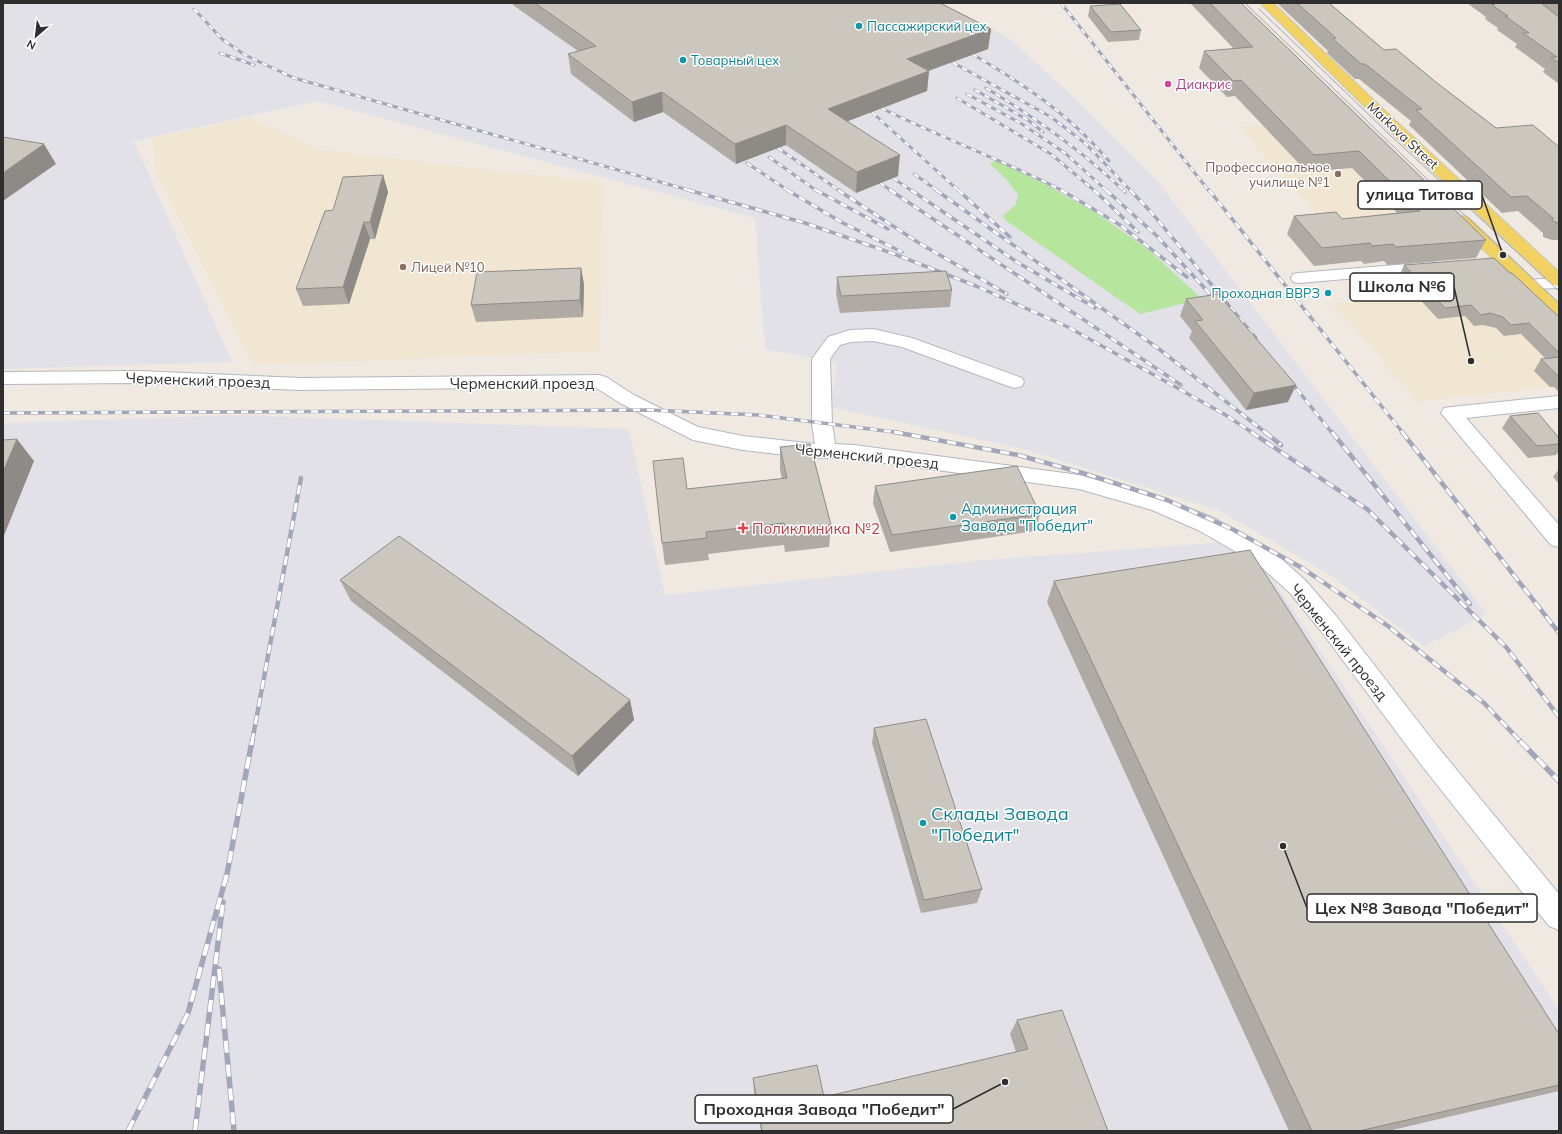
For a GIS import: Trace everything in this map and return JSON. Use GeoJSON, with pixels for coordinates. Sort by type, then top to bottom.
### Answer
{"type":"FeatureCollection","features":[{"type":"Feature","properties":{"kind":"main road","name":"Markova Street"},"geometry":{"type":"LineString","coordinates":[[1266,3],[1378,112],[1559,282]]}},
{"type":"Feature","properties":{"kind":"main road"},"geometry":{"type":"LineString","coordinates":[[1455,213],[1559,314]]}},
{"type":"Feature","properties":{"kind":"street"},"geometry":{"type":"LineString","coordinates":[[1487,263],[1505,262]]}},
{"type":"Feature","properties":{"kind":"street"},"geometry":{"type":"LineString","coordinates":[[1299,278],[1448,266]]}},
{"type":"Feature","properties":{"kind":"street"},"geometry":{"type":"LineString","coordinates":[[1528,284],[1559,282]]}},
{"type":"Feature","properties":{"kind":"street"},"geometry":{"type":"LineString","coordinates":[[826,451],[822,424],[821,360],[834,341],[850,336],[873,335],[899,341],[1015,382]]}},
{"type":"Feature","properties":{"kind":"street","name":"Черменский проезд"},"geometry":{"type":"LineString","coordinates":[[3,378],[139,377],[300,384],[599,381],[627,399],[693,433],[743,443],[826,451],[854,452],[1080,482],[1158,504],[1206,524],[1267,560],[1298,587],[1324,618],[1428,754],[1559,916]]}},
{"type":"Feature","properties":{"kind":"street"},"geometry":{"type":"LineString","coordinates":[[1559,402],[1451,413],[1559,538]]}},
{"type":"Feature","properties":{"kind":"shaded area"},"geometry":{"type":"Polygon","coordinates":[[[3,3],[942,3],[1010,39],[1069,93],[1160,184],[1487,614],[1424,646],[1330,575],[1220,511],[1028,450],[830,407],[837,363],[765,349],[755,218],[318,101],[134,141],[232,362],[3,369],[3,3]]]}},
{"type":"Feature","properties":{"kind":"shaded area","name":"Лицей №10"},"geometry":{"type":"Polygon","coordinates":[[[250,118],[319,150],[602,183],[600,351],[254,365],[155,170],[154,138],[250,118]]]}},
{"type":"Feature","properties":{"kind":"shaded area","name":"Профессиональное училище №1"},"geometry":{"type":"Polygon","coordinates":[[[1342,118],[1440,221],[1333,232],[1239,127],[1342,118]]]}},
{"type":"Feature","properties":{"kind":"shaded area"},"geometry":{"type":"Polygon","coordinates":[[[1505,284],[1559,335],[1559,386],[1418,401],[1333,304],[1505,284]]]}},
{"type":"Feature","properties":{"kind":"shaded area"},"geometry":{"type":"Polygon","coordinates":[[[241,415],[629,429],[665,595],[985,560],[1226,542],[1271,577],[1559,1010],[1559,1131],[3,1131],[3,423],[241,415]]]}},
{"type":"Feature","properties":{"kind":"green space"},"geometry":{"type":"Polygon","coordinates":[[[995,160],[1045,184],[1096,213],[1149,250],[1202,299],[1140,314],[1005,220],[1003,216],[1016,204],[1018,195],[1007,180],[990,164],[995,160]]]}},
{"type":"Feature","properties":{"kind":"building"},"geometry":{"type":"Polygon","coordinates":[[[535,3],[940,3],[991,29],[907,59],[929,71],[828,109],[900,155],[857,172],[786,125],[735,144],[662,92],[632,102],[568,54],[596,46],[535,3]]]}},
{"type":"Feature","properties":{"kind":"building"},"geometry":{"type":"Polygon","coordinates":[[[1210,3],[1241,3],[1486,240],[1396,247],[1393,244],[1372,246],[1370,243],[1322,248],[1294,216],[1336,212],[1342,219],[1420,211],[1359,151],[1314,155],[1241,80],[1233,81],[1204,51],[1253,47],[1210,3]]]}},
{"type":"Feature","properties":{"kind":"building"},"geometry":{"type":"Polygon","coordinates":[[[1297,3],[1329,3],[1384,50],[1396,49],[1437,83],[1496,128],[1533,125],[1559,147],[1559,223],[1552,221],[1553,218],[1527,196],[1511,197],[1416,110],[1422,109],[1365,64],[1361,64],[1333,39],[1336,38],[1297,3]]]}},
{"type":"Feature","properties":{"kind":"building"},"geometry":{"type":"Polygon","coordinates":[[[1493,3],[1541,3],[1559,17],[1559,63],[1551,57],[1557,57],[1523,33],[1529,33],[1505,16],[1508,16],[1492,5],[1495,4],[1493,3]]]}},
{"type":"Feature","properties":{"kind":"building"},"geometry":{"type":"Polygon","coordinates":[[[1120,4],[1141,30],[1111,32],[1090,6],[1120,4]]]}},
{"type":"Feature","properties":{"kind":"building"},"geometry":{"type":"Polygon","coordinates":[[[3,137],[44,144],[3,173],[3,137]]]}},
{"type":"Feature","properties":{"kind":"building"},"geometry":{"type":"Polygon","coordinates":[[[383,175],[370,222],[364,222],[343,287],[296,289],[325,211],[333,210],[343,177],[383,175]]]}},
{"type":"Feature","properties":{"kind":"building"},"geometry":{"type":"Polygon","coordinates":[[[1494,258],[1559,317],[1559,353],[1529,323],[1511,325],[1503,317],[1490,313],[1481,315],[1471,305],[1445,308],[1404,265],[1494,258]]]}},
{"type":"Feature","properties":{"kind":"building"},"geometry":{"type":"Polygon","coordinates":[[[581,268],[580,300],[471,305],[477,272],[581,268]]]}},
{"type":"Feature","properties":{"kind":"building"},"geometry":{"type":"Polygon","coordinates":[[[946,271],[952,290],[841,296],[837,277],[946,271]]]}},
{"type":"Feature","properties":{"kind":"building"},"geometry":{"type":"Polygon","coordinates":[[[1218,294],[1296,385],[1254,393],[1195,321],[1203,320],[1186,299],[1218,294]]]}},
{"type":"Feature","properties":{"kind":"building"},"geometry":{"type":"Polygon","coordinates":[[[1559,357],[1559,376],[1558,376],[1541,359],[1559,357]]]}},
{"type":"Feature","properties":{"kind":"building"},"geometry":{"type":"Polygon","coordinates":[[[1538,413],[1559,438],[1559,444],[1537,446],[1510,416],[1538,413]]]}},
{"type":"Feature","properties":{"kind":"building"},"geometry":{"type":"Polygon","coordinates":[[[17,439],[3,472],[3,440],[17,439]]]}},
{"type":"Feature","properties":{"kind":"building","name":"Поликлиника №2"},"geometry":{"type":"Polygon","coordinates":[[[810,444],[831,525],[785,530],[784,523],[706,532],[707,538],[662,543],[653,461],[683,458],[687,489],[787,478],[780,447],[810,444]]]}},
{"type":"Feature","properties":{"kind":"building","name":"Администрация Завода \"Победит\""},"geometry":{"type":"Polygon","coordinates":[[[1017,466],[1040,514],[892,535],[875,486],[1017,466]]]}},
{"type":"Feature","properties":{"kind":"building"},"geometry":{"type":"Polygon","coordinates":[[[399,536],[630,700],[572,756],[340,580],[399,536]]]}},
{"type":"Feature","properties":{"kind":"building"},"geometry":{"type":"Polygon","coordinates":[[[1250,550],[1559,1034],[1559,1085],[1359,1131],[1312,1131],[1054,581],[1250,550]]]}},
{"type":"Feature","properties":{"kind":"building","name":"Склады Завода \"Победит\""},"geometry":{"type":"Polygon","coordinates":[[[926,719],[982,889],[924,900],[874,728],[926,719]]]}},
{"type":"Feature","properties":{"kind":"building"},"geometry":{"type":"Polygon","coordinates":[[[1062,1010],[1108,1131],[762,1131],[753,1078],[817,1065],[824,1097],[1028,1049],[1017,1020],[1062,1010]]]}},
{"type":"Feature","properties":{"kind":"tram line"},"geometry":{"type":"LineString","coordinates":[[1245,3],[1457,208],[1559,303]]}},
{"type":"Feature","properties":{"kind":"tram line"},"geometry":{"type":"LineString","coordinates":[[1259,9],[1391,136],[1559,291]]}},
{"type":"Feature","properties":{"kind":"railway"},"geometry":{"type":"LineString","coordinates":[[1061,3],[1209,191]]}},
{"type":"Feature","properties":{"kind":"railway"},"geometry":{"type":"LineString","coordinates":[[194,9],[222,39],[245,55],[294,78],[692,191]]}},
{"type":"Feature","properties":{"kind":"railway"},"geometry":{"type":"LineString","coordinates":[[220,53],[254,65]]}},
{"type":"Feature","properties":{"kind":"railway"},"geometry":{"type":"LineString","coordinates":[[972,54],[1028,89],[1062,115],[1094,144],[1109,161]]}},
{"type":"Feature","properties":{"kind":"railway"},"geometry":{"type":"LineString","coordinates":[[943,57],[1051,117],[1086,144],[1131,191]]}},
{"type":"Feature","properties":{"kind":"railway"},"geometry":{"type":"LineString","coordinates":[[986,88],[1023,111],[1058,136],[1092,162],[1124,191]]}},
{"type":"Feature","properties":{"kind":"railway"},"geometry":{"type":"LineString","coordinates":[[975,90],[1028,120],[1043,132]]}},
{"type":"Feature","properties":{"kind":"railway"},"geometry":{"type":"LineString","coordinates":[[967,94],[1022,124],[1065,153],[1107,191]]}},
{"type":"Feature","properties":{"kind":"railway"},"geometry":{"type":"LineString","coordinates":[[957,98],[1051,154],[1095,191]]}},
{"type":"Feature","properties":{"kind":"railway"},"geometry":{"type":"LineString","coordinates":[[871,103],[919,126],[1016,168],[1063,191]]}},
{"type":"Feature","properties":{"kind":"railway"},"geometry":{"type":"LineString","coordinates":[[864,105],[959,191]]}},
{"type":"Feature","properties":{"kind":"railway"},"geometry":{"type":"LineString","coordinates":[[778,148],[840,191]]}},
{"type":"Feature","properties":{"kind":"railway"},"geometry":{"type":"LineString","coordinates":[[769,157],[817,191]]}},
{"type":"Feature","properties":{"kind":"railway"},"geometry":{"type":"LineString","coordinates":[[747,163],[789,191]]}},
{"type":"Feature","properties":{"kind":"railway"},"geometry":{"type":"LineString","coordinates":[[914,174],[938,191]]}},
{"type":"Feature","properties":{"kind":"railway"},"geometry":{"type":"LineString","coordinates":[[893,178],[912,191]]}},
{"type":"Feature","properties":{"kind":"railway"},"geometry":{"type":"LineString","coordinates":[[880,183],[892,191]]}},
{"type":"Feature","properties":{"kind":"railway"},"geometry":{"type":"LineString","coordinates":[[688,190],[805,223],[897,255],[976,286],[1068,327],[1224,414],[1253,433]]}},
{"type":"Feature","properties":{"kind":"railway"},"geometry":{"type":"LineString","coordinates":[[787,190],[843,223],[902,252]]}},
{"type":"Feature","properties":{"kind":"railway"},"geometry":{"type":"LineString","coordinates":[[816,190],[888,229]]}},
{"type":"Feature","properties":{"kind":"railway"},"geometry":{"type":"LineString","coordinates":[[838,190],[919,243],[1007,294]]}},
{"type":"Feature","properties":{"kind":"railway"},"geometry":{"type":"LineString","coordinates":[[890,190],[1181,385]]}},
{"type":"Feature","properties":{"kind":"railway"},"geometry":{"type":"LineString","coordinates":[[911,190],[1017,262],[1095,308]]}},
{"type":"Feature","properties":{"kind":"railway"},"geometry":{"type":"LineString","coordinates":[[936,190],[1159,349],[1266,433]]}},
{"type":"Feature","properties":{"kind":"railway"},"geometry":{"type":"LineString","coordinates":[[958,190],[1010,237]]}},
{"type":"Feature","properties":{"kind":"railway"},"geometry":{"type":"LineString","coordinates":[[1061,190],[1120,225],[1187,277]]}},
{"type":"Feature","properties":{"kind":"railway"},"geometry":{"type":"LineString","coordinates":[[1094,190],[1138,232]]}},
{"type":"Feature","properties":{"kind":"railway"},"geometry":{"type":"LineString","coordinates":[[1106,190],[1157,236],[1219,304]]}},
{"type":"Feature","properties":{"kind":"railway"},"geometry":{"type":"LineString","coordinates":[[1130,190],[1151,212],[1256,338]]}},
{"type":"Feature","properties":{"kind":"railway"},"geometry":{"type":"LineString","coordinates":[[1209,190],[1403,433]]}},
{"type":"Feature","properties":{"kind":"railway"},"geometry":{"type":"LineString","coordinates":[[1288,378],[1332,433]]}},
{"type":"Feature","properties":{"kind":"railway"},"geometry":{"type":"LineString","coordinates":[[3,413],[650,410],[758,415],[894,432]]}},
{"type":"Feature","properties":{"kind":"railway"},"geometry":{"type":"LineString","coordinates":[[894,432],[902,433]]}},
{"type":"Feature","properties":{"kind":"railway"},"geometry":{"type":"LineString","coordinates":[[894,432],[1018,455],[1086,474],[1167,500],[1234,530],[1302,568],[1388,626],[1484,703],[1521,742]]}},
{"type":"Feature","properties":{"kind":"railway"},"geometry":{"type":"LineString","coordinates":[[1251,432],[1367,509],[1506,647],[1559,717]]}},
{"type":"Feature","properties":{"kind":"railway"},"geometry":{"type":"LineString","coordinates":[[1265,432],[1281,445]]}},
{"type":"Feature","properties":{"kind":"railway"},"geometry":{"type":"LineString","coordinates":[[1332,432],[1470,604]]}},
{"type":"Feature","properties":{"kind":"railway"},"geometry":{"type":"LineString","coordinates":[[1402,432],[1559,633]]}},
{"type":"Feature","properties":{"kind":"railway"},"geometry":{"type":"LineString","coordinates":[[252,742],[301,478]]}},
{"type":"Feature","properties":{"kind":"railway"},"geometry":{"type":"LineString","coordinates":[[128,1131],[188,1013],[227,874],[252,741]]}},
{"type":"Feature","properties":{"kind":"railway"},"geometry":{"type":"LineString","coordinates":[[1520,741],[1559,781]]}},
{"type":"Feature","properties":{"kind":"railway"},"geometry":{"type":"LineString","coordinates":[[195,1131],[223,902]]}},
{"type":"Feature","properties":{"kind":"railway"},"geometry":{"type":"LineString","coordinates":[[219,969],[234,1131]]}},
{"type":"Feature","properties":{"kind":"place","name":"Пассажирский цех"},"geometry":{"type":"Point","coordinates":[859,26]}},
{"type":"Feature","properties":{"kind":"place","name":"Товарный цех"},"geometry":{"type":"Point","coordinates":[683,60]}},
{"type":"Feature","properties":{"kind":"place","name":"Диакрис"},"geometry":{"type":"Point","coordinates":[1168,84]}},
{"type":"Feature","properties":{"kind":"place","name":"Профессиональное училище №1"},"geometry":{"type":"Point","coordinates":[1338,174]}},
{"type":"Feature","properties":{"kind":"place","name":"улица Титова"},"geometry":{"type":"Point","coordinates":[1503,255]}},
{"type":"Feature","properties":{"kind":"place","name":"Лицей №10"},"geometry":{"type":"Point","coordinates":[403,267]}},
{"type":"Feature","properties":{"kind":"place","name":"Проходная ВВРЗ"},"geometry":{"type":"Point","coordinates":[1328,293]}},
{"type":"Feature","properties":{"kind":"place","name":"Школа №6"},"geometry":{"type":"Point","coordinates":[1471,361]}},
{"type":"Feature","properties":{"kind":"place","name":"Администрация Завода \"Победит\""},"geometry":{"type":"Point","coordinates":[953,517]}},
{"type":"Feature","properties":{"kind":"place","name":"Поликлиника №2"},"geometry":{"type":"Point","coordinates":[743,528]}},
{"type":"Feature","properties":{"kind":"place","name":"Склады Завода \"Победит\""},"geometry":{"type":"Point","coordinates":[923,823]}},
{"type":"Feature","properties":{"kind":"place","name":"Цех №8 Завода \"Победит\""},"geometry":{"type":"Point","coordinates":[1283,846]}},
{"type":"Feature","properties":{"kind":"place","name":"Проходная Завода \"Победит\""},"geometry":{"type":"Point","coordinates":[1005,1082]}}]}
